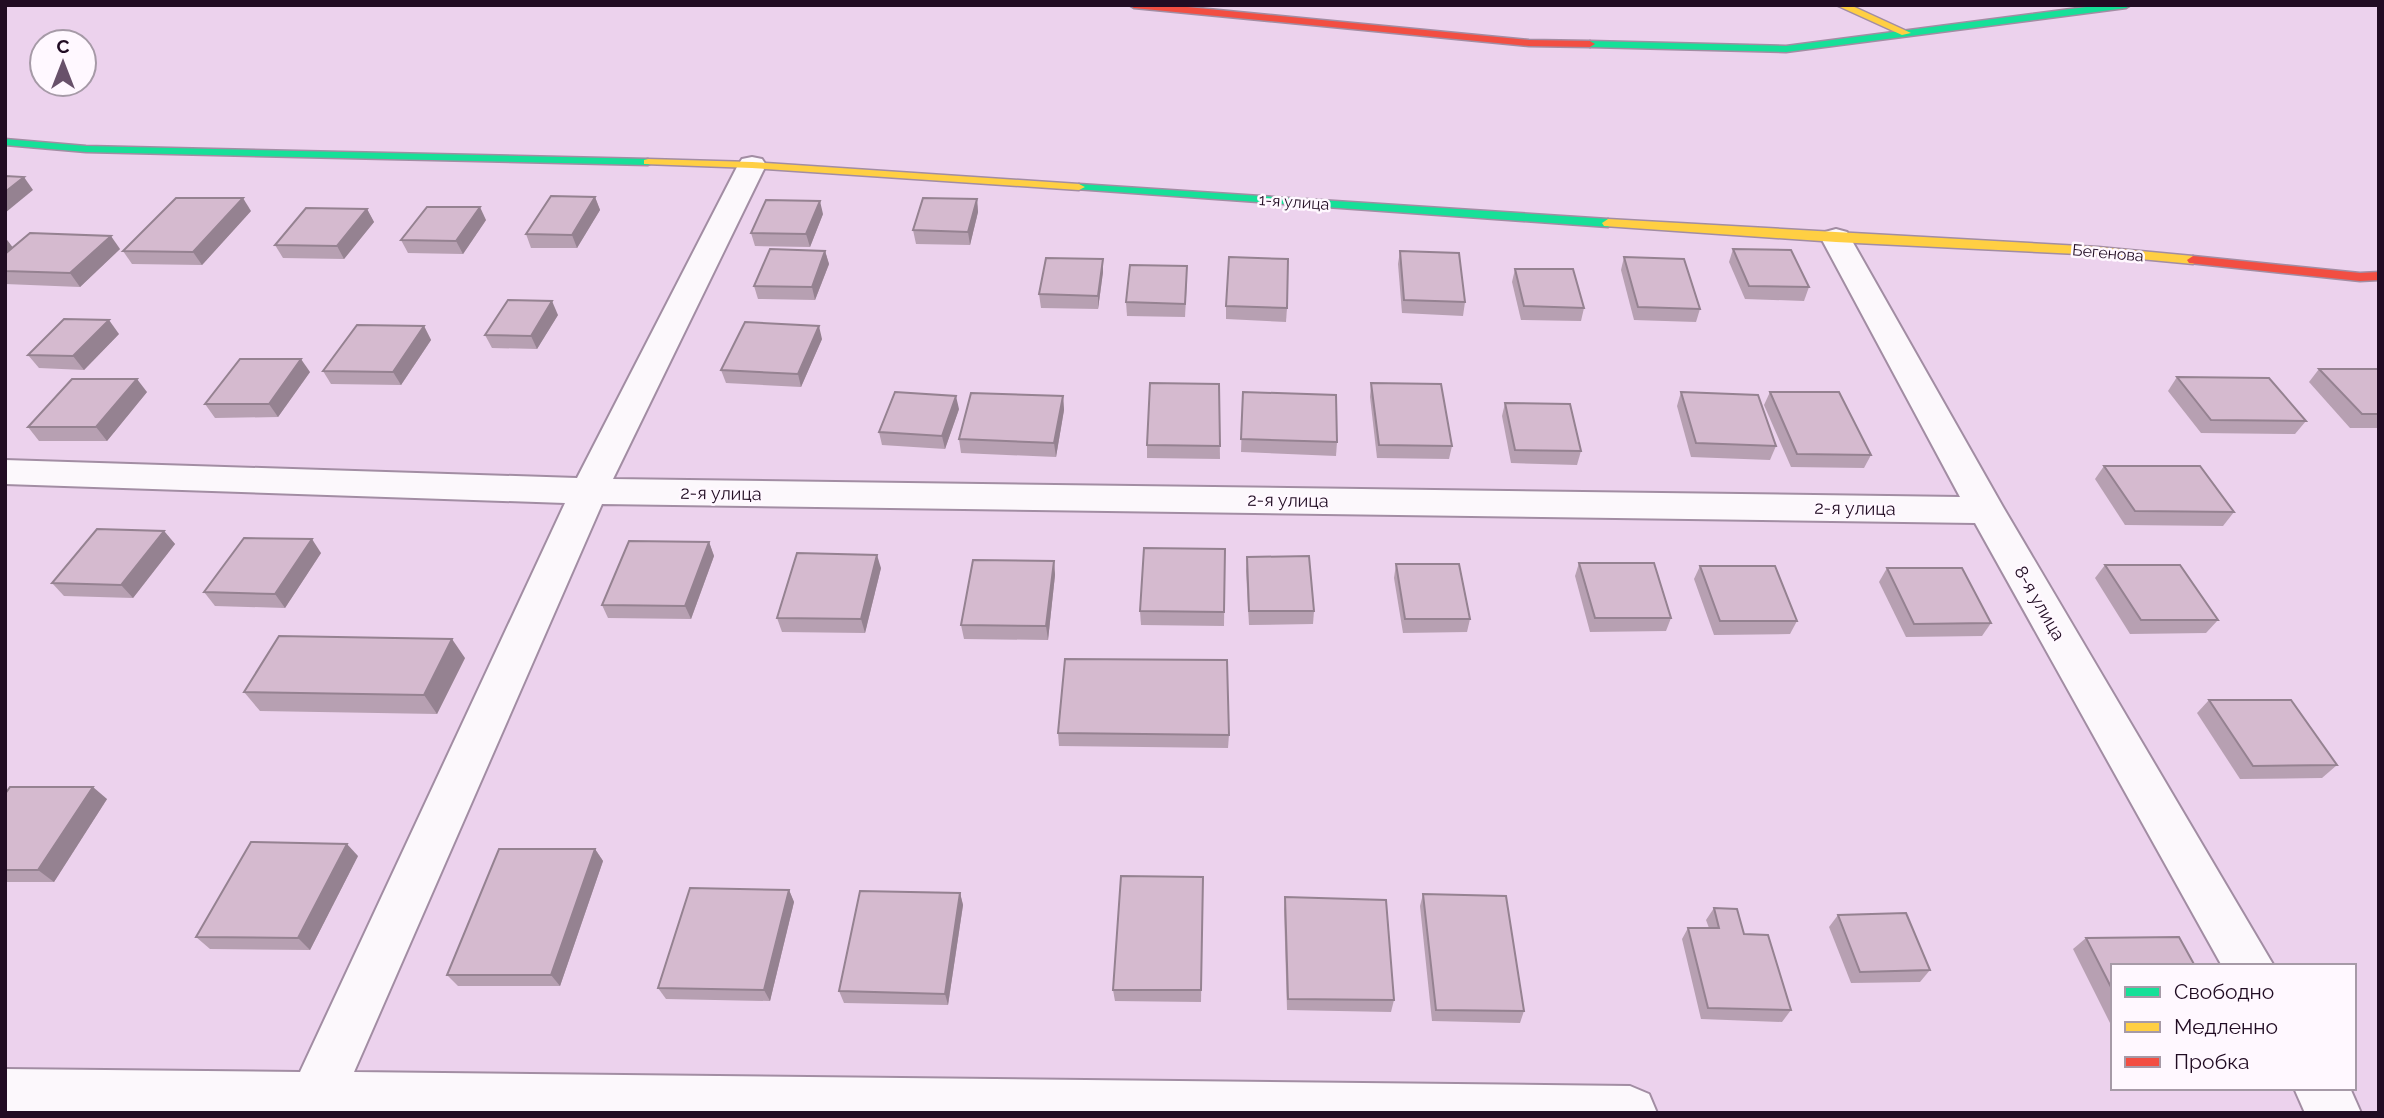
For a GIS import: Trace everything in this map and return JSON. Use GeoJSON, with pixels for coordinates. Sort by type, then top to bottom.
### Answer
{"type":"FeatureCollection","features":[{"type":"Feature","properties":{"kind":"street"},"geometry":{"type":"LineString","coordinates":[[1134,5],[1529,43],[1787,49],[2126,5]]}},
{"type":"Feature","properties":{"kind":"street"},"geometry":{"type":"LineString","coordinates":[[1840,5],[1908,34]]}},
{"type":"Feature","properties":{"kind":"street","name":"1-я улица"},"geometry":{"type":"LineString","coordinates":[[5,142],[86,149],[752,165],[1836,238]]}},
{"type":"Feature","properties":{"kind":"street"},"geometry":{"type":"LineString","coordinates":[[310,1106],[589,491],[752,165]]}},
{"type":"Feature","properties":{"kind":"street","name":"Бегенова"},"geometry":{"type":"LineString","coordinates":[[1836,238],[2098,251],[2379,276]]}},
{"type":"Feature","properties":{"kind":"street","name":"8-я улица"},"geometry":{"type":"LineString","coordinates":[[1836,238],[1986,510],[2248,964]]}},
{"type":"Feature","properties":{"kind":"street","name":"2-я улица"},"geometry":{"type":"LineString","coordinates":[[5,472],[589,491],[1986,510]]}},
{"type":"Feature","properties":{"kind":"street"},"geometry":{"type":"LineString","coordinates":[[2321,1090],[2334,1113]]}},
{"type":"Feature","properties":{"kind":"street"},"geometry":{"type":"LineString","coordinates":[[5,1095],[310,1106],[1630,1113]]}},
{"type":"Feature","properties":{"kind":"building"},"geometry":{"type":"Polygon","coordinates":[[[5,176],[24,177],[5,192],[5,176]]]}},
{"type":"Feature","properties":{"kind":"building"},"geometry":{"type":"Polygon","coordinates":[[[551,196],[595,197],[572,235],[526,234],[551,196]]]}},
{"type":"Feature","properties":{"kind":"building"},"geometry":{"type":"Polygon","coordinates":[[[176,198],[243,198],[193,252],[123,251],[176,198]]]}},
{"type":"Feature","properties":{"kind":"building"},"geometry":{"type":"Polygon","coordinates":[[[923,198],[977,199],[968,232],[913,230],[923,198]]]}},
{"type":"Feature","properties":{"kind":"building"},"geometry":{"type":"Polygon","coordinates":[[[766,200],[820,201],[806,234],[751,233],[766,200]]]}},
{"type":"Feature","properties":{"kind":"building"},"geometry":{"type":"Polygon","coordinates":[[[427,207],[480,207],[456,241],[401,240],[427,207]]]}},
{"type":"Feature","properties":{"kind":"building"},"geometry":{"type":"Polygon","coordinates":[[[306,208],[367,209],[337,246],[275,245],[306,208]]]}},
{"type":"Feature","properties":{"kind":"building"},"geometry":{"type":"Polygon","coordinates":[[[30,233],[111,236],[70,273],[5,271],[5,254],[30,233]]]}},
{"type":"Feature","properties":{"kind":"building"},"geometry":{"type":"Polygon","coordinates":[[[770,249],[825,251],[812,287],[754,286],[770,249]]]}},
{"type":"Feature","properties":{"kind":"building"},"geometry":{"type":"Polygon","coordinates":[[[1733,249],[1791,250],[1809,287],[1749,286],[1733,249]]]}},
{"type":"Feature","properties":{"kind":"building"},"geometry":{"type":"Polygon","coordinates":[[[1400,251],[1459,253],[1465,302],[1404,300],[1400,251]]]}},
{"type":"Feature","properties":{"kind":"building"},"geometry":{"type":"Polygon","coordinates":[[[1229,257],[1288,259],[1287,308],[1226,306],[1229,257]]]}},
{"type":"Feature","properties":{"kind":"building"},"geometry":{"type":"Polygon","coordinates":[[[1624,257],[1684,259],[1700,309],[1638,307],[1624,257]]]}},
{"type":"Feature","properties":{"kind":"building"},"geometry":{"type":"Polygon","coordinates":[[[1046,258],[1103,259],[1098,296],[1039,294],[1046,258]]]}},
{"type":"Feature","properties":{"kind":"building"},"geometry":{"type":"Polygon","coordinates":[[[1130,265],[1187,266],[1185,304],[1126,302],[1130,265]]]}},
{"type":"Feature","properties":{"kind":"building"},"geometry":{"type":"Polygon","coordinates":[[[1515,269],[1573,269],[1584,308],[1524,306],[1515,269]]]}},
{"type":"Feature","properties":{"kind":"building"},"geometry":{"type":"Polygon","coordinates":[[[508,300],[552,301],[531,336],[485,335],[508,300]]]}},
{"type":"Feature","properties":{"kind":"building"},"geometry":{"type":"Polygon","coordinates":[[[64,319],[109,320],[73,356],[28,355],[64,319]]]}},
{"type":"Feature","properties":{"kind":"building"},"geometry":{"type":"Polygon","coordinates":[[[745,322],[819,326],[798,374],[721,370],[745,322]]]}},
{"type":"Feature","properties":{"kind":"building"},"geometry":{"type":"Polygon","coordinates":[[[357,325],[424,326],[393,372],[323,371],[357,325]]]}},
{"type":"Feature","properties":{"kind":"building"},"geometry":{"type":"Polygon","coordinates":[[[240,359],[301,359],[269,404],[205,404],[240,359]]]}},
{"type":"Feature","properties":{"kind":"building"},"geometry":{"type":"Polygon","coordinates":[[[2319,369],[2379,369],[2379,414],[2362,414],[2319,369]]]}},
{"type":"Feature","properties":{"kind":"building"},"geometry":{"type":"Polygon","coordinates":[[[2177,377],[2269,378],[2306,421],[2211,420],[2177,377]]]}},
{"type":"Feature","properties":{"kind":"building"},"geometry":{"type":"Polygon","coordinates":[[[72,379],[137,379],[96,427],[28,427],[72,379]]]}},
{"type":"Feature","properties":{"kind":"building"},"geometry":{"type":"Polygon","coordinates":[[[1150,383],[1219,384],[1220,446],[1147,445],[1150,383]]]}},
{"type":"Feature","properties":{"kind":"building"},"geometry":{"type":"Polygon","coordinates":[[[1371,383],[1441,384],[1452,446],[1379,445],[1371,383]]]}},
{"type":"Feature","properties":{"kind":"building"},"geometry":{"type":"Polygon","coordinates":[[[895,392],[956,396],[942,436],[879,432],[895,392]]]}},
{"type":"Feature","properties":{"kind":"building"},"geometry":{"type":"Polygon","coordinates":[[[1243,392],[1336,395],[1337,442],[1241,439],[1243,392]]]}},
{"type":"Feature","properties":{"kind":"building"},"geometry":{"type":"Polygon","coordinates":[[[1681,392],[1758,395],[1776,446],[1696,443],[1681,392]]]}},
{"type":"Feature","properties":{"kind":"building"},"geometry":{"type":"Polygon","coordinates":[[[1770,392],[1839,392],[1871,455],[1797,454],[1770,392]]]}},
{"type":"Feature","properties":{"kind":"building"},"geometry":{"type":"Polygon","coordinates":[[[971,393],[1063,396],[1054,443],[959,439],[971,393]]]}},
{"type":"Feature","properties":{"kind":"building"},"geometry":{"type":"Polygon","coordinates":[[[1505,403],[1570,404],[1581,451],[1515,450],[1505,403]]]}},
{"type":"Feature","properties":{"kind":"building"},"geometry":{"type":"Polygon","coordinates":[[[2104,466],[2200,466],[2234,512],[2135,511],[2104,466]]]}},
{"type":"Feature","properties":{"kind":"building"},"geometry":{"type":"Polygon","coordinates":[[[97,529],[164,531],[121,585],[52,583],[97,529]]]}},
{"type":"Feature","properties":{"kind":"building"},"geometry":{"type":"Polygon","coordinates":[[[244,538],[312,539],[275,594],[204,592],[244,538]]]}},
{"type":"Feature","properties":{"kind":"building"},"geometry":{"type":"Polygon","coordinates":[[[629,541],[709,542],[685,606],[602,605],[629,541]]]}},
{"type":"Feature","properties":{"kind":"building"},"geometry":{"type":"Polygon","coordinates":[[[1144,548],[1225,549],[1224,612],[1140,611],[1144,548]]]}},
{"type":"Feature","properties":{"kind":"building"},"geometry":{"type":"Polygon","coordinates":[[[797,553],[877,555],[861,619],[777,618],[797,553]]]}},
{"type":"Feature","properties":{"kind":"building"},"geometry":{"type":"Polygon","coordinates":[[[1309,556],[1314,611],[1249,611],[1247,557],[1309,556]]]}},
{"type":"Feature","properties":{"kind":"building"},"geometry":{"type":"Polygon","coordinates":[[[973,560],[1054,561],[1046,626],[961,625],[973,560]]]}},
{"type":"Feature","properties":{"kind":"building"},"geometry":{"type":"Polygon","coordinates":[[[1579,563],[1654,563],[1671,618],[1595,618],[1579,563]]]}},
{"type":"Feature","properties":{"kind":"building"},"geometry":{"type":"Polygon","coordinates":[[[1396,564],[1459,564],[1470,619],[1405,619],[1396,564]]]}},
{"type":"Feature","properties":{"kind":"building"},"geometry":{"type":"Polygon","coordinates":[[[2105,565],[2180,565],[2218,620],[2141,620],[2105,565]]]}},
{"type":"Feature","properties":{"kind":"building"},"geometry":{"type":"Polygon","coordinates":[[[1700,566],[1775,566],[1797,621],[1720,621],[1700,566]]]}},
{"type":"Feature","properties":{"kind":"building"},"geometry":{"type":"Polygon","coordinates":[[[1887,568],[1962,568],[1991,623],[1914,624],[1887,568]]]}},
{"type":"Feature","properties":{"kind":"building"},"geometry":{"type":"Polygon","coordinates":[[[279,636],[452,639],[424,695],[244,692],[279,636]]]}},
{"type":"Feature","properties":{"kind":"building"},"geometry":{"type":"Polygon","coordinates":[[[1065,659],[1227,660],[1229,735],[1058,733],[1065,659]]]}},
{"type":"Feature","properties":{"kind":"building"},"geometry":{"type":"Polygon","coordinates":[[[2209,700],[2291,700],[2337,765],[2253,766],[2209,700]]]}},
{"type":"Feature","properties":{"kind":"building"},"geometry":{"type":"Polygon","coordinates":[[[10,787],[93,787],[38,870],[5,870],[5,794],[10,787]]]}},
{"type":"Feature","properties":{"kind":"building"},"geometry":{"type":"Polygon","coordinates":[[[251,842],[347,844],[298,938],[196,937],[251,842]]]}},
{"type":"Feature","properties":{"kind":"building"},"geometry":{"type":"Polygon","coordinates":[[[499,849],[595,849],[551,975],[447,975],[499,849]]]}},
{"type":"Feature","properties":{"kind":"building"},"geometry":{"type":"Polygon","coordinates":[[[1121,876],[1203,877],[1201,990],[1113,990],[1121,876]]]}},
{"type":"Feature","properties":{"kind":"building"},"geometry":{"type":"Polygon","coordinates":[[[690,888],[789,890],[764,990],[658,988],[690,888]]]}},
{"type":"Feature","properties":{"kind":"building"},"geometry":{"type":"Polygon","coordinates":[[[860,891],[960,893],[945,994],[839,991],[860,891]]]}},
{"type":"Feature","properties":{"kind":"building"},"geometry":{"type":"Polygon","coordinates":[[[1423,894],[1506,896],[1524,1011],[1436,1010],[1423,894]]]}},
{"type":"Feature","properties":{"kind":"building"},"geometry":{"type":"Polygon","coordinates":[[[1285,897],[1386,900],[1394,1000],[1288,999],[1285,897]]]}},
{"type":"Feature","properties":{"kind":"building"},"geometry":{"type":"Polygon","coordinates":[[[1714,908],[1737,909],[1744,934],[1768,935],[1791,1010],[1708,1008],[1688,928],[1719,928],[1714,908]]]}},
{"type":"Feature","properties":{"kind":"building"},"geometry":{"type":"Polygon","coordinates":[[[1906,913],[1930,970],[1860,972],[1838,915],[1906,913]]]}},
{"type":"Feature","properties":{"kind":"building"},"geometry":{"type":"Polygon","coordinates":[[[2179,937],[2194,964],[2111,964],[2111,987],[2086,938],[2179,937]]]}},
{"type":"Feature","properties":{"kind":"traffic: fast"},"geometry":{"type":"LineString","coordinates":[[1590,44],[1786,49],[2126,5]]}},
{"type":"Feature","properties":{"kind":"traffic: fast"},"geometry":{"type":"LineString","coordinates":[[5,142],[86,149],[648,162]]}},
{"type":"Feature","properties":{"kind":"traffic: fast"},"geometry":{"type":"LineString","coordinates":[[1079,187],[1608,223]]}},
{"type":"Feature","properties":{"kind":"traffic: slow"},"geometry":{"type":"LineString","coordinates":[[1841,5],[1906,33]]}},
{"type":"Feature","properties":{"kind":"traffic: slow"},"geometry":{"type":"LineString","coordinates":[[648,162],[752,165],[1079,187]]}},
{"type":"Feature","properties":{"kind":"traffic: slow"},"geometry":{"type":"LineString","coordinates":[[1608,223],[2098,251],[2193,260]]}},
{"type":"Feature","properties":{"kind":"traffic: jam"},"geometry":{"type":"LineString","coordinates":[[1134,5],[1529,43],[1590,44]]}},
{"type":"Feature","properties":{"kind":"traffic: jam"},"geometry":{"type":"LineString","coordinates":[[2193,260],[2360,277],[2379,276]]}}]}
